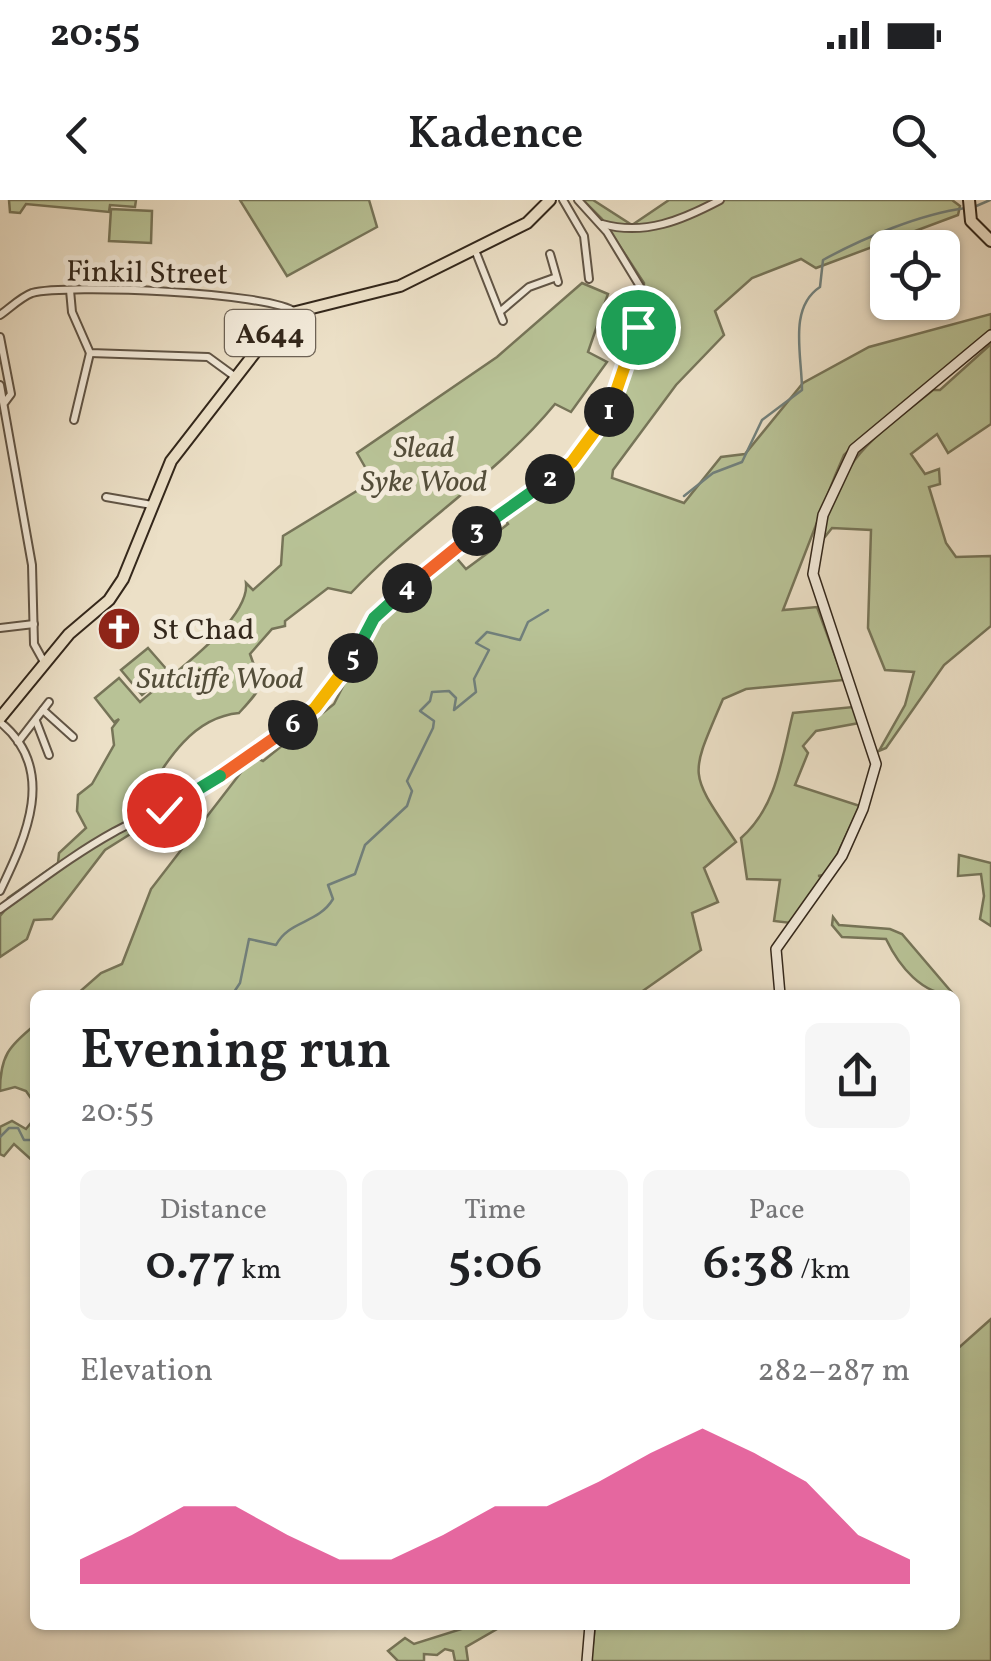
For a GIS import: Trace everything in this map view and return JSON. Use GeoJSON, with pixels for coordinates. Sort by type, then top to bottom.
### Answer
{"type":"FeatureCollection","features":[{"type":"Feature","properties":{"kind":"main road","name":"A644"},"geometry":{"type":"LineString","coordinates":[[0,720],[44,662],[109,600],[123,579],[171,461],[271,332],[296,312],[400,286],[527,223],[550,200]]}},
{"type":"Feature","properties":{"kind":"main road"},"geometry":{"type":"LineString","coordinates":[[969,206],[973,225],[991,241]]}},
{"type":"Feature","properties":{"kind":"street"},"geometry":{"type":"LineString","coordinates":[[563,200],[584,236],[589,279]]}},
{"type":"Feature","properties":{"kind":"street"},"geometry":{"type":"LineString","coordinates":[[0,908],[114,832],[182,800],[305,716],[332,688],[374,618],[394,597],[572,462],[593,436],[618,392],[622,366],[638,327],[641,288],[601,223],[578,200]]}},
{"type":"Feature","properties":{"kind":"street"},"geometry":{"type":"LineString","coordinates":[[601,223],[632,229],[662,226],[720,200]]}},
{"type":"Feature","properties":{"kind":"street"},"geometry":{"type":"LineString","coordinates":[[475,250],[491,293],[502,310],[503,321]]}},
{"type":"Feature","properties":{"kind":"street"},"geometry":{"type":"LineString","coordinates":[[502,310],[529,287],[556,280],[550,254]]}},
{"type":"Feature","properties":{"kind":"street"},"geometry":{"type":"LineString","coordinates":[[70,290],[72,312],[90,353],[70,410],[74,420]]}},
{"type":"Feature","properties":{"kind":"street","name":"Finkil Street"},"geometry":{"type":"LineString","coordinates":[[0,315],[27,295],[70,290],[251,296],[296,312]]}},
{"type":"Feature","properties":{"kind":"street"},"geometry":{"type":"LineString","coordinates":[[780,990],[776,949],[842,856],[863,809],[876,764],[812,574],[823,515],[854,448],[991,336]]}},
{"type":"Feature","properties":{"kind":"street"},"geometry":{"type":"LineString","coordinates":[[0,337],[11,394],[4,403]]}},
{"type":"Feature","properties":{"kind":"street"},"geometry":{"type":"LineString","coordinates":[[90,353],[208,357],[234,376]]}},
{"type":"Feature","properties":{"kind":"street"},"geometry":{"type":"LineString","coordinates":[[0,386],[27,532],[34,644],[44,662]]}},
{"type":"Feature","properties":{"kind":"street"},"geometry":{"type":"LineString","coordinates":[[106,497],[152,506]]}},
{"type":"Feature","properties":{"kind":"street"},"geometry":{"type":"LineString","coordinates":[[0,628],[34,624]]}},
{"type":"Feature","properties":{"kind":"street"},"geometry":{"type":"LineString","coordinates":[[18,742],[49,702]]}},
{"type":"Feature","properties":{"kind":"street"},"geometry":{"type":"LineString","coordinates":[[43,710],[73,737]]}},
{"type":"Feature","properties":{"kind":"street"},"geometry":{"type":"LineString","coordinates":[[0,720],[18,742],[31,772],[34,798],[27,834],[0,892]]}},
{"type":"Feature","properties":{"kind":"street"},"geometry":{"type":"LineString","coordinates":[[35,720],[48,755]]}},
{"type":"Feature","properties":{"kind":"street"},"geometry":{"type":"LineString","coordinates":[[588,1661],[590,1630]]}},
{"type":"Feature","properties":{"kind":"green space"},"geometry":{"type":"Polygon","coordinates":[[[9,200],[136,200],[135,207],[110,205],[109,212],[26,204],[20,213],[10,212],[9,200]]]}},
{"type":"Feature","properties":{"kind":"green space"},"geometry":{"type":"Polygon","coordinates":[[[240,200],[369,200],[377,227],[287,276],[240,200]]]}},
{"type":"Feature","properties":{"kind":"green space"},"geometry":{"type":"Polygon","coordinates":[[[583,200],[593,200],[632,225],[669,200],[952,200],[960,206],[958,215],[918,230],[870,230],[870,248],[816,268],[801,259],[752,278],[715,311],[724,335],[676,385],[613,470],[612,478],[684,503],[721,457],[745,454],[803,383],[869,347],[991,314],[991,330],[844,455],[835,476],[783,610],[817,607],[844,680],[746,689],[723,699],[704,745],[699,774],[709,801],[736,842],[704,868],[718,902],[692,913],[701,950],[644,990],[82,990],[101,973],[122,964],[151,889],[249,762],[254,757],[263,761],[334,704],[374,625],[391,604],[453,554],[466,569],[493,549],[496,545],[490,538],[508,524],[502,515],[538,495],[572,464],[582,439],[609,408],[640,329],[644,283],[602,219],[583,200]]]}},
{"type":"Feature","properties":{"kind":"green space"},"geometry":{"type":"Polygon","coordinates":[[[111,209],[152,211],[151,243],[109,241],[111,209]]]}},
{"type":"Feature","properties":{"kind":"green space"},"geometry":{"type":"Polygon","coordinates":[[[582,283],[608,294],[588,352],[607,362],[571,412],[555,404],[507,455],[351,593],[328,588],[285,621],[285,626],[272,629],[250,654],[259,680],[254,696],[239,713],[204,725],[177,749],[136,812],[140,828],[105,850],[52,919],[34,920],[27,939],[0,957],[0,916],[10,904],[8,898],[58,863],[59,853],[86,828],[77,811],[78,795],[92,784],[114,745],[112,728],[119,719],[114,722],[95,698],[119,678],[140,702],[187,663],[235,614],[244,598],[246,583],[253,590],[281,565],[283,536],[373,481],[357,453],[497,357],[582,283]]]}},
{"type":"Feature","properties":{"kind":"green space"},"geometry":{"type":"Polygon","coordinates":[[[991,344],[991,424],[948,453],[937,434],[911,454],[925,474],[939,469],[940,484],[929,487],[946,543],[956,557],[991,556],[991,626],[944,665],[886,748],[879,751],[905,705],[914,672],[885,670],[868,628],[871,530],[832,528],[820,543],[837,490],[860,454],[891,424],[933,390],[940,390],[991,344]]]}},
{"type":"Feature","properties":{"kind":"green space"},"geometry":{"type":"Polygon","coordinates":[[[148,648],[169,672],[142,695],[121,670],[148,648]]]}},
{"type":"Feature","properties":{"kind":"green space"},"geometry":{"type":"Polygon","coordinates":[[[853,707],[859,723],[816,731],[803,746],[808,753],[795,785],[860,806],[828,874],[818,876],[827,876],[791,923],[774,921],[780,880],[747,879],[741,838],[763,812],[770,796],[793,713],[853,707]]]}},
{"type":"Feature","properties":{"kind":"green space"},"geometry":{"type":"Polygon","coordinates":[[[959,855],[991,863],[991,926],[980,919],[984,896],[981,874],[958,876],[959,855]]]}},
{"type":"Feature","properties":{"kind":"green space"},"geometry":{"type":"Polygon","coordinates":[[[833,917],[839,925],[890,929],[902,934],[950,990],[932,990],[913,977],[886,939],[842,937],[832,925],[833,917]]]}},
{"type":"Feature","properties":{"kind":"green space"},"geometry":{"type":"Polygon","coordinates":[[[30,1029],[30,1097],[15,1087],[0,1091],[2,1069],[19,1039],[30,1029]]]}},
{"type":"Feature","properties":{"kind":"green space"},"geometry":{"type":"Polygon","coordinates":[[[12,1121],[26,1129],[30,1124],[30,1158],[14,1144],[4,1156],[0,1154],[0,1127],[12,1121]]]}},
{"type":"Feature","properties":{"kind":"green space"},"geometry":{"type":"Polygon","coordinates":[[[991,1319],[991,1661],[591,1661],[594,1630],[960,1630],[960,1347],[991,1319]]]}},
{"type":"Feature","properties":{"kind":"green space"},"geometry":{"type":"Polygon","coordinates":[[[458,1630],[495,1630],[466,1647],[468,1661],[455,1661],[453,1651],[445,1649],[437,1655],[424,1654],[424,1661],[398,1661],[388,1651],[405,1638],[414,1644],[458,1630]]]}},
{"type":"Feature","properties":{"kind":"waterway"},"geometry":{"type":"LineString","coordinates":[[974,207],[990,200]]}},
{"type":"Feature","properties":{"kind":"waterway"},"geometry":{"type":"LineString","coordinates":[[684,496],[713,473],[742,462],[762,420],[802,390],[800,320],[810,296],[820,287],[823,260],[892,228],[966,208]]}},
{"type":"Feature","properties":{"kind":"waterway"},"geometry":{"type":"LineString","coordinates":[[235,990],[249,939],[276,945],[288,931],[320,913],[333,899],[328,885],[355,874],[365,845],[407,806],[412,791],[407,781],[433,728],[434,721],[420,711],[430,701],[432,692],[449,691],[456,698],[454,710],[476,692],[474,679],[489,650],[476,643],[487,632],[520,640],[528,622],[548,610]]}},
{"type":"Feature","properties":{"kind":"waterway"},"geometry":{"type":"LineString","coordinates":[[0,1137],[9,1128],[18,1128],[24,1140],[30,1140]]}},
{"type":"Feature","properties":{"kind":"place","name":"St Chad"},"geometry":{"type":"Point","coordinates":[119,629]}},
{"type":"Feature","properties":{"kind":"route"},"geometry":{"type":"LineString","coordinates":[[164,810],[222,775],[315,708],[353,658],[374,618],[394,597],[491,519],[572,462],[611,408],[638,327]]}},
{"type":"Feature","properties":{"kind":"park label","name":"Slead Syke Wood"},"geometry":{"type":"Point","coordinates":[424,464]}},
{"type":"Feature","properties":{"kind":"park label","name":"Sutcliffe Wood"},"geometry":{"type":"Point","coordinates":[220,678]}}]}
